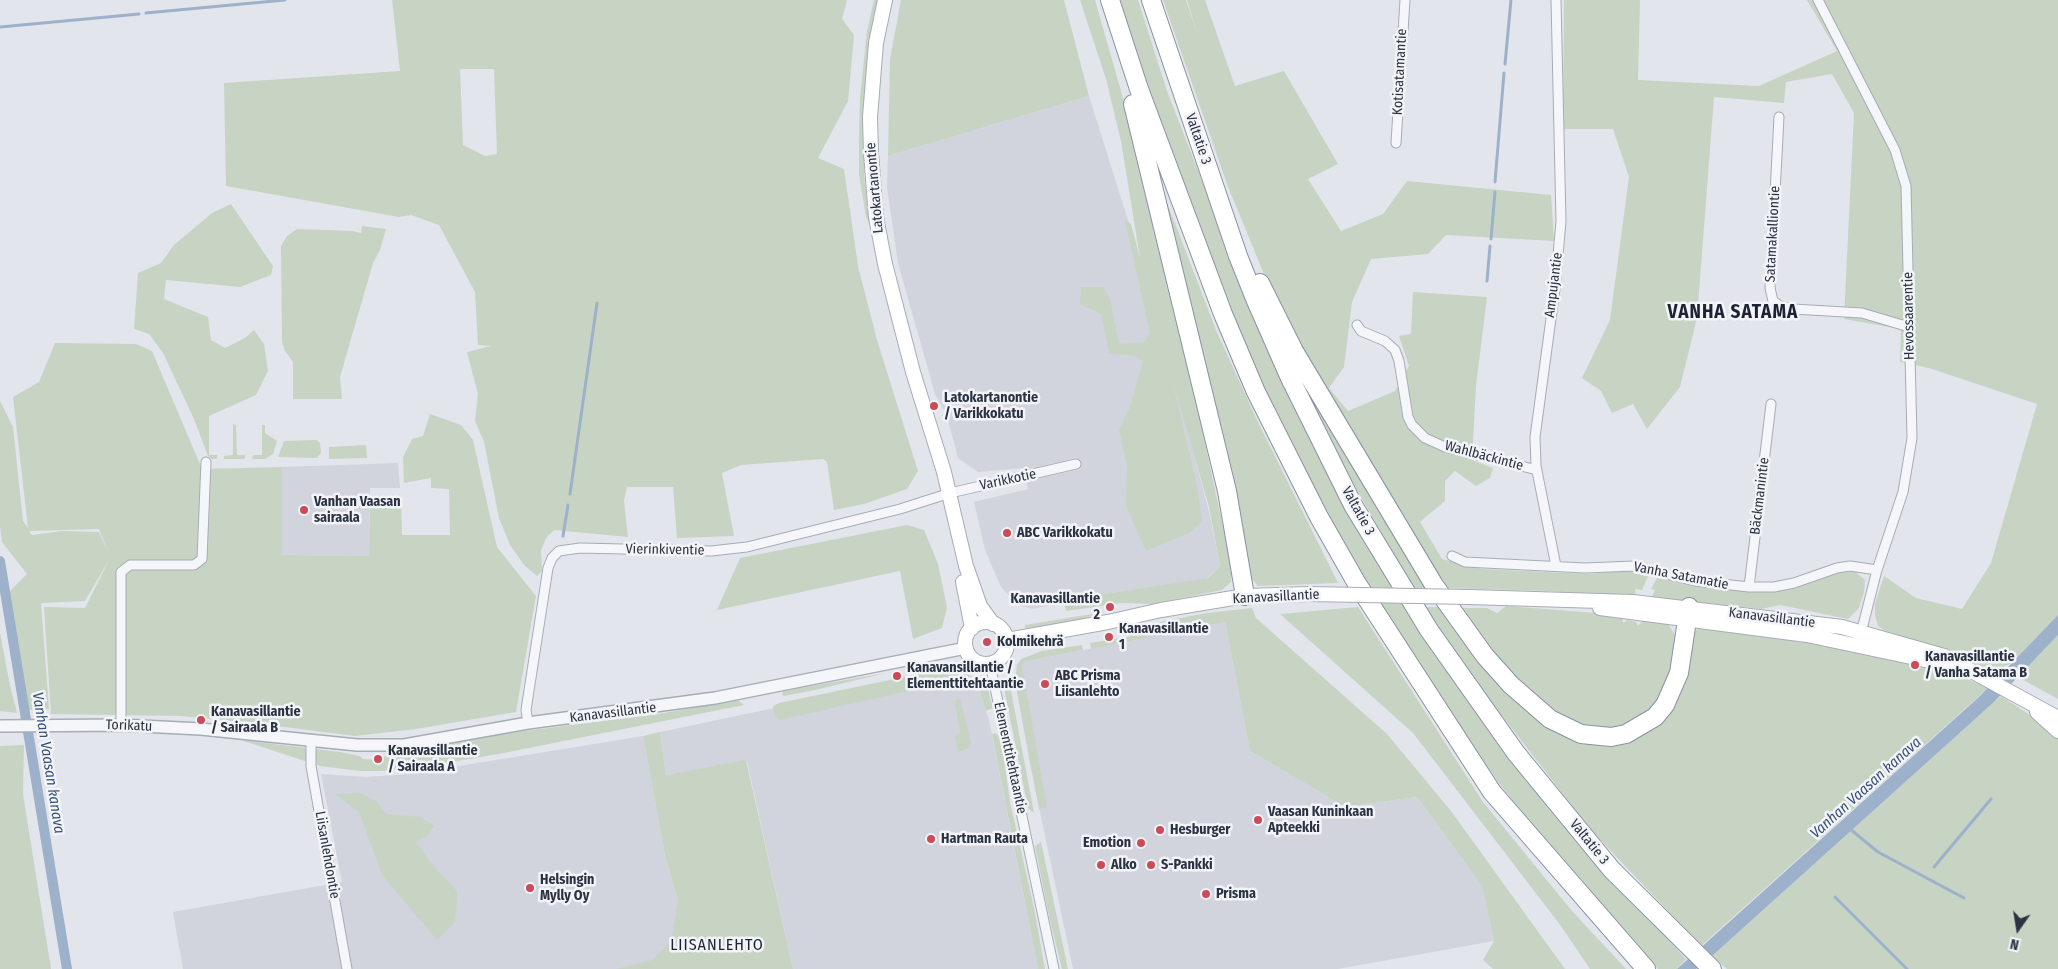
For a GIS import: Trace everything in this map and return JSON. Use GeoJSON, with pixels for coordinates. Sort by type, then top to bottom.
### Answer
{"type":"FeatureCollection","features":[{"type":"Feature","properties":{"kind":"highway"},"geometry":{"type":"LineString","coordinates":[[1106,0],[1112,34],[1140,128],[1163,218],[1198,374],[1227,491],[1245,596]]}},
{"type":"Feature","properties":{"kind":"highway"},"geometry":{"type":"LineString","coordinates":[[1110,0],[1139,89],[1191,233],[1256,392],[1319,517],[1356,582],[1492,792],[1629,952],[1646,969]]}},
{"type":"Feature","properties":{"kind":"highway","name":"Valtatie 3"},"geometry":{"type":"LineString","coordinates":[[1151,0],[1238,256],[1289,376],[1353,505],[1430,630],[1516,753],[1612,870],[1710,967]]}},
{"type":"Feature","properties":{"kind":"highway"},"geometry":{"type":"LineString","coordinates":[[1238,256],[1258,280],[1313,384],[1434,585],[1486,656],[1531,704],[1550,719],[1581,734],[1611,737],[1626,734],[1642,726],[1655,717],[1674,688],[1679,673],[1688,614]]}},
{"type":"Feature","properties":{"kind":"highway"},"geometry":{"type":"LineString","coordinates":[[1629,952],[1640,969]]}},
{"type":"Feature","properties":{"kind":"main road","name":"Latokartanontie"},"geometry":{"type":"LineString","coordinates":[[885,0],[872,76],[871,153],[876,217],[885,264],[913,372],[925,434],[980,606],[993,624]]}},
{"type":"Feature","properties":{"kind":"main road","name":"Latokartanontie"},"geometry":{"type":"LineString","coordinates":[[945,494],[972,628]]}},
{"type":"Feature","properties":{"kind":"main road","name":"Kanavasillantie"},"geometry":{"type":"LineString","coordinates":[[1007,640],[1108,622],[1161,610],[1245,596],[1309,594],[1548,600],[1688,614],[1807,635],[1860,638],[1931,651],[1962,664],[2058,718]]}},
{"type":"Feature","properties":{"kind":"main road"},"geometry":{"type":"LineString","coordinates":[[982,623],[993,624],[1002,630],[1007,640],[1004,654],[990,664],[983,664],[974,660],[966,648],[966,637],[972,628],[982,623]]}},
{"type":"Feature","properties":{"kind":"main road","name":"Kanavasillantie"},"geometry":{"type":"LineString","coordinates":[[2014,692],[2058,731]]}},
{"type":"Feature","properties":{"kind":"street","name":"Kotisatamantie"},"geometry":{"type":"LineString","coordinates":[[1396,143],[1405,0]]}},
{"type":"Feature","properties":{"kind":"street","name":"Ampujantie"},"geometry":{"type":"LineString","coordinates":[[1556,0],[1561,221],[1555,289],[1535,437],[1536,470],[1556,566]]}},
{"type":"Feature","properties":{"kind":"street","name":"Hevossaarentie"},"geometry":{"type":"LineString","coordinates":[[1818,0],[1891,141],[1902,168],[1907,204],[1912,438],[1904,492],[1877,570],[1860,638]]}},
{"type":"Feature","properties":{"kind":"street","name":"Satamakalliontie"},"geometry":{"type":"LineString","coordinates":[[1779,117],[1770,288],[1774,300],[1780,306],[1794,309],[1862,313],[1909,327]]}},
{"type":"Feature","properties":{"kind":"street","name":"Wahlbäckintie"},"geometry":{"type":"LineString","coordinates":[[1357,325],[1361,331],[1385,341],[1395,350],[1399,360],[1408,418],[1425,438],[1445,447],[1536,470]]}},
{"type":"Feature","properties":{"kind":"street","name":"Bäckmanintie"},"geometry":{"type":"LineString","coordinates":[[1750,587],[1771,404]]}},
{"type":"Feature","properties":{"kind":"street"},"geometry":{"type":"LineString","coordinates":[[121,725],[121,572],[130,565],[194,565],[202,559],[206,462]]}},
{"type":"Feature","properties":{"kind":"street","name":"Varikkotie"},"geometry":{"type":"LineString","coordinates":[[945,494],[1076,464]]}},
{"type":"Feature","properties":{"kind":"street","name":"Vierinkiventie"},"geometry":{"type":"LineString","coordinates":[[528,723],[526,710],[548,568],[552,558],[559,551],[580,548],[711,551],[747,548],[900,509],[945,494]]}},
{"type":"Feature","properties":{"kind":"street","name":"Vanha Satamatie"},"geometry":{"type":"LineString","coordinates":[[1452,556],[1465,562],[1585,568],[1634,566],[1695,581],[1750,587],[1774,587],[1794,583],[1836,568],[1850,566],[1877,570]]}},
{"type":"Feature","properties":{"kind":"street","name":"Kanavasillantie"},"geometry":{"type":"LineString","coordinates":[[257,734],[311,741],[376,746],[404,745],[528,723],[706,700],[966,648]]}},
{"type":"Feature","properties":{"kind":"street","name":"Elementtitehtaantie"},"geometry":{"type":"LineString","coordinates":[[990,664],[1054,969]]}},
{"type":"Feature","properties":{"kind":"street","name":"Torikatu"},"geometry":{"type":"LineString","coordinates":[[4,726],[121,725],[257,734]]}},
{"type":"Feature","properties":{"kind":"street","name":"Liisanlehdontie"},"geometry":{"type":"LineString","coordinates":[[311,741],[311,766],[347,969]]}},
{"type":"Feature","properties":{"kind":"shaded area"},"geometry":{"type":"Polygon","coordinates":[[[1089,96],[1154,303],[1209,512],[1220,566],[1206,579],[1085,597],[1033,609],[1018,605],[1001,587],[985,550],[974,502],[1028,489],[1023,468],[978,472],[958,458],[947,416],[935,394],[898,263],[887,188],[888,156],[1089,96]]]}},
{"type":"Feature","properties":{"kind":"shaded area"},"geometry":{"type":"Polygon","coordinates":[[[398,463],[400,488],[370,488],[369,556],[282,555],[282,467],[398,463]]]}},
{"type":"Feature","properties":{"kind":"shaded area"},"geometry":{"type":"Polygon","coordinates":[[[1225,622],[1250,751],[1345,807],[1417,797],[1482,886],[1494,941],[1338,969],[1073,969],[1031,769],[1015,681],[1024,662],[1225,622]]]}},
{"type":"Feature","properties":{"kind":"shaded area"},"geometry":{"type":"Polygon","coordinates":[[[951,671],[975,679],[989,720],[1038,969],[793,969],[747,761],[666,775],[660,732],[951,671]]]}},
{"type":"Feature","properties":{"kind":"shaded area"},"geometry":{"type":"Polygon","coordinates":[[[643,736],[665,855],[696,969],[183,969],[173,912],[342,882],[321,774],[366,777],[410,774],[643,736]]]}},
{"type":"Feature","properties":{"kind":"green space"},"geometry":{"type":"Polygon","coordinates":[[[392,0],[847,0],[842,19],[854,35],[848,101],[818,158],[844,169],[858,266],[877,340],[918,471],[907,489],[864,504],[834,510],[827,462],[823,459],[741,465],[722,473],[734,536],[677,538],[673,487],[627,487],[624,501],[628,537],[554,530],[546,538],[541,551],[542,571],[537,576],[524,565],[510,545],[499,518],[484,442],[475,421],[478,394],[467,352],[491,346],[478,345],[475,292],[439,225],[411,215],[399,217],[226,186],[224,83],[400,71],[392,0]],[[460,69],[463,145],[485,156],[497,154],[494,69],[460,69]]]}},
{"type":"Feature","properties":{"kind":"green space"},"geometry":{"type":"Polygon","coordinates":[[[874,0],[879,0],[865,77],[864,123],[864,176],[871,226],[866,217],[859,175],[859,140],[860,98],[867,31],[874,0]]]}},
{"type":"Feature","properties":{"kind":"green space"},"geometry":{"type":"Polygon","coordinates":[[[901,0],[1064,0],[1089,96],[888,156],[890,59],[901,0]]]}},
{"type":"Feature","properties":{"kind":"green space"},"geometry":{"type":"Polygon","coordinates":[[[1080,0],[1095,0],[1156,214],[1232,569],[1231,582],[1222,590],[1153,604],[1121,603],[1066,611],[1064,603],[1085,597],[1208,578],[1220,566],[1209,507],[1172,379],[1197,486],[1202,521],[1189,533],[1146,551],[1126,506],[1127,466],[1119,430],[1130,407],[1143,361],[1135,356],[1109,353],[1101,314],[1080,304],[1081,287],[1103,287],[1110,299],[1119,344],[1144,342],[1150,333],[1125,220],[1131,224],[1140,258],[1121,141],[1106,79],[1080,0]]]}},
{"type":"Feature","properties":{"kind":"green space"},"geometry":{"type":"Polygon","coordinates":[[[1118,0],[1138,0],[1167,91],[1234,263],[1288,393],[1374,556],[1407,611],[1512,760],[1589,853],[1686,959],[1677,969],[1658,969],[1594,903],[1501,786],[1412,659],[1366,583],[1274,413],[1194,218],[1153,106],[1118,0]]]}},
{"type":"Feature","properties":{"kind":"green space"},"geometry":{"type":"Polygon","coordinates":[[[1163,0],[1186,0],[1197,33],[1187,0],[1205,0],[1235,86],[1284,71],[1338,164],[1308,179],[1341,231],[1383,214],[1407,181],[1551,195],[1554,241],[1446,235],[1428,254],[1371,259],[1352,302],[1344,367],[1329,388],[1348,411],[1395,391],[1409,366],[1399,336],[1411,334],[1413,292],[1487,297],[1476,386],[1472,460],[1493,468],[1490,478],[1476,486],[1455,471],[1445,481],[1445,501],[1420,522],[1442,559],[1482,569],[1589,574],[1620,571],[1644,572],[1648,576],[1642,590],[1635,589],[1636,598],[1549,591],[1445,588],[1310,366],[1266,279],[1227,184],[1163,0]]]}},
{"type":"Feature","properties":{"kind":"green space"},"geometry":{"type":"Polygon","coordinates":[[[1564,0],[1640,0],[1638,80],[1759,86],[1837,51],[1807,0],[2058,0],[2058,615],[2012,663],[1990,673],[1962,657],[1884,630],[1878,626],[1875,604],[1884,576],[1916,598],[1962,609],[1991,563],[2037,404],[1929,368],[1900,362],[1901,329],[1844,319],[1854,113],[1832,74],[1786,82],[1784,103],[1714,97],[1697,318],[1680,387],[1647,429],[1633,404],[1612,413],[1601,391],[1582,378],[1610,320],[1629,177],[1613,129],[1563,129],[1564,0]]]}},
{"type":"Feature","properties":{"kind":"green space"},"geometry":{"type":"Polygon","coordinates":[[[1161,187],[1216,330],[1257,420],[1338,583],[1258,586],[1251,578],[1161,187]]]}},
{"type":"Feature","properties":{"kind":"green space"},"geometry":{"type":"Polygon","coordinates":[[[231,204],[273,266],[271,275],[240,287],[166,280],[164,299],[208,317],[211,340],[225,348],[245,338],[254,330],[264,344],[268,371],[256,395],[209,416],[209,455],[217,455],[217,459],[212,459],[208,456],[194,419],[163,353],[149,334],[134,329],[138,273],[161,263],[174,245],[212,213],[231,204]]]}},
{"type":"Feature","properties":{"kind":"green space"},"geometry":{"type":"Polygon","coordinates":[[[362,226],[386,229],[380,250],[373,263],[340,377],[342,399],[293,399],[293,362],[285,351],[282,342],[281,246],[287,236],[297,229],[361,233],[362,226]]]}},
{"type":"Feature","properties":{"kind":"green space"},"geometry":{"type":"Polygon","coordinates":[[[55,343],[136,344],[152,351],[202,469],[282,467],[282,555],[369,556],[370,496],[401,496],[402,535],[450,535],[449,489],[431,488],[431,478],[404,483],[403,457],[412,439],[423,436],[430,414],[461,425],[473,440],[497,547],[536,596],[516,712],[416,729],[355,736],[181,716],[51,714],[44,607],[85,608],[109,560],[85,601],[41,603],[49,709],[27,710],[7,594],[27,574],[2,542],[0,526],[0,401],[13,427],[23,521],[28,528],[13,397],[39,382],[55,343]],[[99,529],[29,531],[32,535],[62,531],[99,532],[108,552],[99,529]]]}},
{"type":"Feature","properties":{"kind":"green space"},"geometry":{"type":"Polygon","coordinates":[[[1294,363],[1431,589],[1414,589],[1350,478],[1294,363]]]}},
{"type":"Feature","properties":{"kind":"green space"},"geometry":{"type":"Polygon","coordinates":[[[233,424],[236,425],[237,455],[245,455],[245,459],[224,459],[224,456],[233,455],[233,424]]]}},
{"type":"Feature","properties":{"kind":"green space"},"geometry":{"type":"Polygon","coordinates":[[[262,425],[265,425],[265,433],[277,441],[273,454],[265,459],[252,459],[253,455],[262,455],[262,425]]]}},
{"type":"Feature","properties":{"kind":"green space"},"geometry":{"type":"Polygon","coordinates":[[[317,440],[320,443],[321,453],[317,458],[278,457],[284,441],[317,440]]]}},
{"type":"Feature","properties":{"kind":"green space"},"geometry":{"type":"Polygon","coordinates":[[[366,445],[367,458],[329,459],[329,447],[366,445]]]}},
{"type":"Feature","properties":{"kind":"green space"},"geometry":{"type":"Polygon","coordinates":[[[907,525],[924,530],[938,564],[947,608],[942,628],[913,639],[900,571],[717,610],[740,558],[907,525]]]}},
{"type":"Feature","properties":{"kind":"green space"},"geometry":{"type":"Polygon","coordinates":[[[1854,571],[1865,580],[1864,592],[1859,608],[1848,619],[1780,605],[1761,609],[1652,597],[1655,590],[1651,589],[1657,578],[1660,577],[1739,591],[1787,590],[1835,573],[1854,571]]]}},
{"type":"Feature","properties":{"kind":"green space"},"geometry":{"type":"Polygon","coordinates":[[[1506,606],[1622,615],[1623,623],[1628,620],[1636,622],[1638,626],[1645,618],[1667,622],[1678,640],[1674,670],[1665,692],[1648,712],[1621,728],[1597,731],[1572,724],[1543,708],[1484,647],[1456,608],[1487,608],[1497,613],[1506,606]]]}},
{"type":"Feature","properties":{"kind":"green space"},"geometry":{"type":"Polygon","coordinates":[[[1358,607],[1483,802],[1572,911],[1626,969],[1590,969],[1561,926],[1413,733],[1280,614],[1358,607]]]}},
{"type":"Feature","properties":{"kind":"green space"},"geometry":{"type":"Polygon","coordinates":[[[1425,607],[1443,607],[1545,721],[1639,735],[1698,627],[1845,647],[1893,661],[1956,674],[1988,688],[1701,946],[1590,829],[1479,686],[1425,607]]]}},
{"type":"Feature","properties":{"kind":"green space"},"geometry":{"type":"Polygon","coordinates":[[[1252,608],[1256,618],[1387,734],[1451,811],[1565,969],[1493,969],[1483,960],[1494,941],[1482,886],[1417,797],[1345,807],[1250,751],[1225,622],[1091,649],[1090,643],[1128,637],[1160,622],[1207,613],[1252,608]]]}},
{"type":"Feature","properties":{"kind":"green space"},"geometry":{"type":"Polygon","coordinates":[[[1098,613],[1078,621],[1047,627],[1025,628],[1025,625],[1098,613]]]}},
{"type":"Feature","properties":{"kind":"green space"},"geometry":{"type":"Polygon","coordinates":[[[0,633],[10,685],[17,713],[0,711],[0,633]]]}},
{"type":"Feature","properties":{"kind":"green space"},"geometry":{"type":"Polygon","coordinates":[[[2058,635],[2058,699],[2018,677],[2058,635]]]}},
{"type":"Feature","properties":{"kind":"green space"},"geometry":{"type":"Polygon","coordinates":[[[1082,645],[1083,650],[1024,662],[1022,666],[1047,807],[1039,809],[1015,681],[1017,665],[1021,659],[1042,651],[1082,645]]]}},
{"type":"Feature","properties":{"kind":"green space"},"geometry":{"type":"Polygon","coordinates":[[[938,670],[964,671],[972,677],[958,675],[948,682],[779,720],[774,714],[773,706],[779,703],[938,670]]]}},
{"type":"Feature","properties":{"kind":"green space"},"geometry":{"type":"Polygon","coordinates":[[[886,673],[815,690],[782,695],[783,691],[886,673]]]}},
{"type":"Feature","properties":{"kind":"green space"},"geometry":{"type":"Polygon","coordinates":[[[1005,680],[1009,680],[1034,813],[1028,808],[1005,693],[1005,680]]]}},
{"type":"Feature","properties":{"kind":"green space"},"geometry":{"type":"Polygon","coordinates":[[[986,683],[993,708],[986,711],[977,684],[986,683]]]}},
{"type":"Feature","properties":{"kind":"green space"},"geometry":{"type":"Polygon","coordinates":[[[2001,696],[2048,727],[2058,736],[2058,969],[1727,969],[1712,956],[2001,696]]]}},
{"type":"Feature","properties":{"kind":"green space"},"geometry":{"type":"Polygon","coordinates":[[[960,699],[971,742],[970,748],[958,752],[955,736],[960,733],[955,704],[956,700],[960,699]]]}},
{"type":"Feature","properties":{"kind":"green space"},"geometry":{"type":"Polygon","coordinates":[[[738,700],[744,705],[504,753],[423,767],[382,771],[360,771],[320,766],[241,740],[340,752],[360,756],[362,759],[381,760],[382,757],[414,750],[508,733],[658,714],[738,700]]]}},
{"type":"Feature","properties":{"kind":"green space"},"geometry":{"type":"Polygon","coordinates":[[[660,732],[666,775],[746,760],[793,969],[616,969],[652,960],[671,942],[678,902],[665,855],[643,736],[660,732]]]}},
{"type":"Feature","properties":{"kind":"green space"},"geometry":{"type":"Polygon","coordinates":[[[995,733],[1001,737],[1010,802],[1034,908],[1045,969],[1038,969],[992,734],[995,733]]]}},
{"type":"Feature","properties":{"kind":"green space"},"geometry":{"type":"Polygon","coordinates":[[[24,745],[23,794],[51,969],[0,969],[0,746],[24,745]]]}},
{"type":"Feature","properties":{"kind":"green space"},"geometry":{"type":"Polygon","coordinates":[[[360,793],[376,801],[386,814],[421,817],[434,826],[428,835],[416,842],[430,862],[457,891],[455,922],[437,940],[382,875],[359,812],[335,794],[360,793]]]}},
{"type":"Feature","properties":{"kind":"green space"},"geometry":{"type":"Polygon","coordinates":[[[1041,842],[1068,969],[1062,969],[1049,916],[1035,846],[1041,842]]]}},
{"type":"Feature","properties":{"kind":"water"},"geometry":{"type":"Polygon","coordinates":[[[2058,615],[2058,635],[1993,703],[1712,956],[1696,969],[1677,969],[1980,696],[2058,615]]]}},
{"type":"Feature","properties":{"kind":"waterway"},"geometry":{"type":"LineString","coordinates":[[146,13],[285,0]]}},
{"type":"Feature","properties":{"kind":"waterway"},"geometry":{"type":"LineString","coordinates":[[1505,64],[1511,0]]}},
{"type":"Feature","properties":{"kind":"waterway"},"geometry":{"type":"LineString","coordinates":[[0,27],[139,14]]}},
{"type":"Feature","properties":{"kind":"waterway"},"geometry":{"type":"LineString","coordinates":[[1495,182],[1504,73]]}},
{"type":"Feature","properties":{"kind":"waterway"},"geometry":{"type":"LineString","coordinates":[[1491,239],[1495,192]]}},
{"type":"Feature","properties":{"kind":"waterway"},"geometry":{"type":"LineString","coordinates":[[1487,281],[1490,246]]}},
{"type":"Feature","properties":{"kind":"waterway"},"geometry":{"type":"LineString","coordinates":[[570,494],[597,303]]}},
{"type":"Feature","properties":{"kind":"waterway"},"geometry":{"type":"LineString","coordinates":[[563,536],[568,505]]}},
{"type":"Feature","properties":{"kind":"waterway","name":"Vanhan Vaasan kanava"},"geometry":{"type":"LineString","coordinates":[[0,561],[67,969]]}},
{"type":"Feature","properties":{"kind":"waterway"},"geometry":{"type":"LineString","coordinates":[[1934,867],[1991,799]]}},
{"type":"Feature","properties":{"kind":"waterway"},"geometry":{"type":"LineString","coordinates":[[1850,829],[1878,852],[1964,898]]}},
{"type":"Feature","properties":{"kind":"waterway"},"geometry":{"type":"LineString","coordinates":[[1835,897],[1907,969]]}},
{"type":"Feature","properties":{"kind":"place","name":"Latokartanontie / Varikkokatu"},"geometry":{"type":"Point","coordinates":[934,406]}},
{"type":"Feature","properties":{"kind":"place","name":"Vanhan Vaasan sairaala"},"geometry":{"type":"Point","coordinates":[304,510]}},
{"type":"Feature","properties":{"kind":"place","name":"ABC Varikkokatu"},"geometry":{"type":"Point","coordinates":[1007,533]}},
{"type":"Feature","properties":{"kind":"place","name":"Kanavasillantie 2"},"geometry":{"type":"Point","coordinates":[1110,607]}},
{"type":"Feature","properties":{"kind":"place","name":"Kanavasillantie 1"},"geometry":{"type":"Point","coordinates":[1109,637]}},
{"type":"Feature","properties":{"kind":"place","name":"Kolmikehrä"},"geometry":{"type":"Point","coordinates":[987,642]}},
{"type":"Feature","properties":{"kind":"place","name":"Kanavasillantie / Vanha Satama B"},"geometry":{"type":"Point","coordinates":[1915,665]}},
{"type":"Feature","properties":{"kind":"place","name":"Kanavansillantie / Elementtitehtaantie"},"geometry":{"type":"Point","coordinates":[897,676]}},
{"type":"Feature","properties":{"kind":"place","name":"ABC Prisma Liisanlehto"},"geometry":{"type":"Point","coordinates":[1045,684]}},
{"type":"Feature","properties":{"kind":"place","name":"Kanavasillantie / Sairaala B"},"geometry":{"type":"Point","coordinates":[201,720]}},
{"type":"Feature","properties":{"kind":"place","name":"Kanavasillantie / Sairaala A"},"geometry":{"type":"Point","coordinates":[378,759]}},
{"type":"Feature","properties":{"kind":"place","name":"Vaasan Kuninkaan Apteekki"},"geometry":{"type":"Point","coordinates":[1258,820]}},
{"type":"Feature","properties":{"kind":"place","name":"Hesburger"},"geometry":{"type":"Point","coordinates":[1160,830]}},
{"type":"Feature","properties":{"kind":"place","name":"Hartman Rauta"},"geometry":{"type":"Point","coordinates":[931,839]}},
{"type":"Feature","properties":{"kind":"place","name":"Emotion"},"geometry":{"type":"Point","coordinates":[1141,843]}},
{"type":"Feature","properties":{"kind":"place","name":"Alko"},"geometry":{"type":"Point","coordinates":[1101,865]}},
{"type":"Feature","properties":{"kind":"place","name":"S-Pankki"},"geometry":{"type":"Point","coordinates":[1151,865]}},
{"type":"Feature","properties":{"kind":"place","name":"Helsingin Mylly Oy"},"geometry":{"type":"Point","coordinates":[530,888]}},
{"type":"Feature","properties":{"kind":"place","name":"Prisma"},"geometry":{"type":"Point","coordinates":[1206,894]}},
{"type":"Feature","properties":{"kind":"district","name":"VANHA SATAMA"},"geometry":{"type":"Point","coordinates":[1733,313]}},
{"type":"Feature","properties":{"kind":"district","name":"LIISANLEHTO"},"geometry":{"type":"Point","coordinates":[717,946]}}]}
